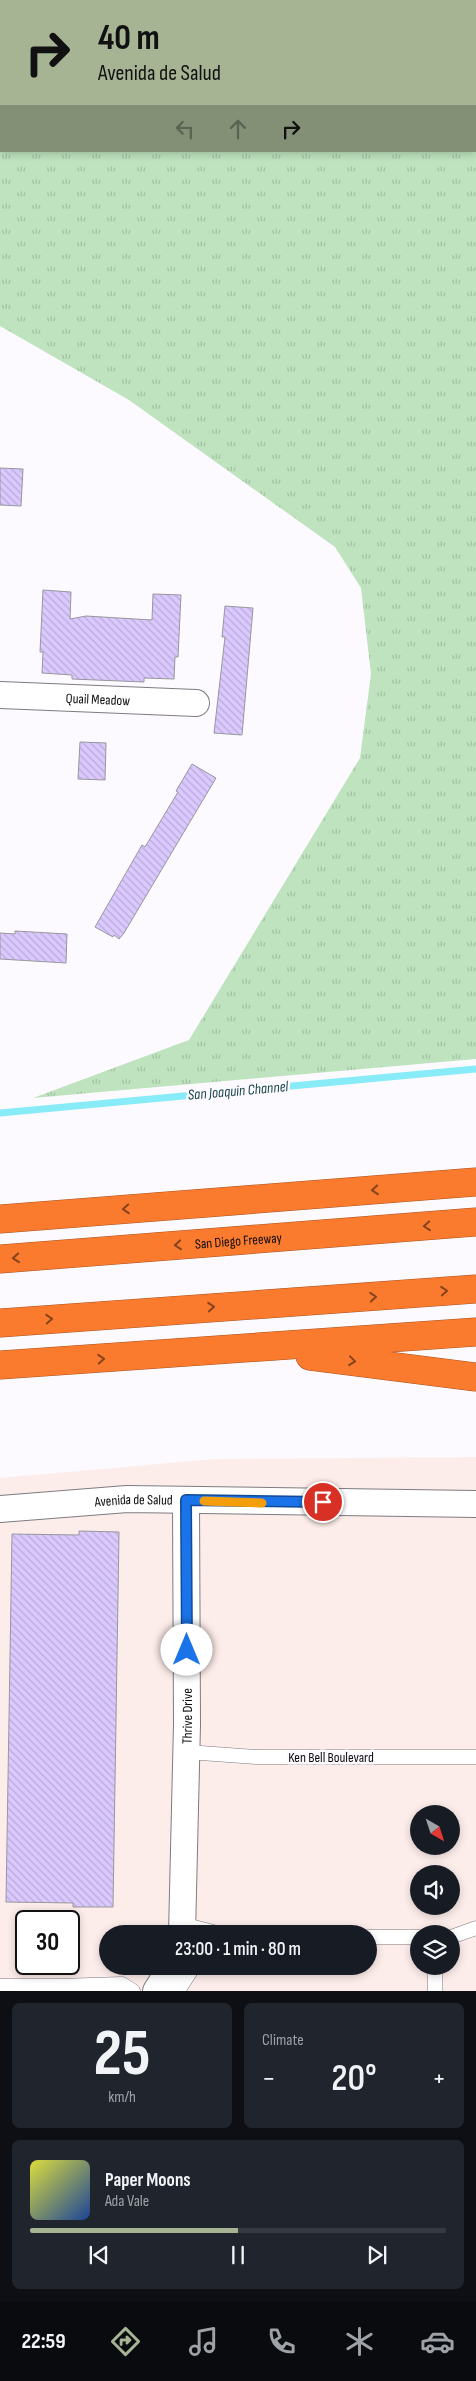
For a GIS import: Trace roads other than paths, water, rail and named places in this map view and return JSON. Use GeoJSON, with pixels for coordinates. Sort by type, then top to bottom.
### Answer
{"type":"FeatureCollection","features":[{"type":"Feature","properties":{"kind":"highway"},"geometry":{"type":"LineString","coordinates":[[0,1219],[476,1182]]}},
{"type":"Feature","properties":{"kind":"highway","name":"San Diego Freeway"},"geometry":{"type":"LineString","coordinates":[[0,1259],[476,1222]]}},
{"type":"Feature","properties":{"kind":"highway"},"geometry":{"type":"LineString","coordinates":[[0,1323],[476,1289]]}},
{"type":"Feature","properties":{"kind":"highway"},"geometry":{"type":"LineString","coordinates":[[0,1366],[476,1332]]}},
{"type":"Feature","properties":{"kind":"highway"},"geometry":{"type":"LineString","coordinates":[[252,1348],[476,1377]]}},
{"type":"Feature","properties":{"kind":"street","name":"Quail Meadow"},"geometry":{"type":"LineString","coordinates":[[0,695],[196,703]]}},
{"type":"Feature","properties":{"kind":"street","name":"Avenida de Salud"},"geometry":{"type":"LineString","coordinates":[[0,1509],[127,1499],[255,1503],[476,1504]]}},
{"type":"Feature","properties":{"kind":"street","name":"Thrive Drive"},"geometry":{"type":"LineString","coordinates":[[182,1925],[187,1752],[186,1500]]}},
{"type":"Feature","properties":{"kind":"street"},"geometry":{"type":"LineString","coordinates":[[156,1991],[166,1975]]}},
{"type":"Feature","properties":{"kind":"lane","name":"Ken Bell Boulevard"},"geometry":{"type":"LineString","coordinates":[[187,1752],[256,1757],[476,1757]]}},
{"type":"Feature","properties":{"kind":"lane"},"geometry":{"type":"LineString","coordinates":[[460,1934],[476,1928]]}},
{"type":"Feature","properties":{"kind":"lane"},"geometry":{"type":"LineString","coordinates":[[377,1937],[410,1937]]}},
{"type":"Feature","properties":{"kind":"lane"},"geometry":{"type":"LineString","coordinates":[[178,1991],[188,1975]]}},
{"type":"Feature","properties":{"kind":"lane"},"geometry":{"type":"LineString","coordinates":[[435,1975],[435,1991]]}},
{"type":"Feature","properties":{"kind":"lane"},"geometry":{"type":"LineString","coordinates":[[0,1986],[122,1984],[133,1991]]}},
{"type":"Feature","properties":{"kind":"waterway","name":"San Joaquin Channel"},"geometry":{"type":"LineString","coordinates":[[0,1113],[476,1069]]}}]}
